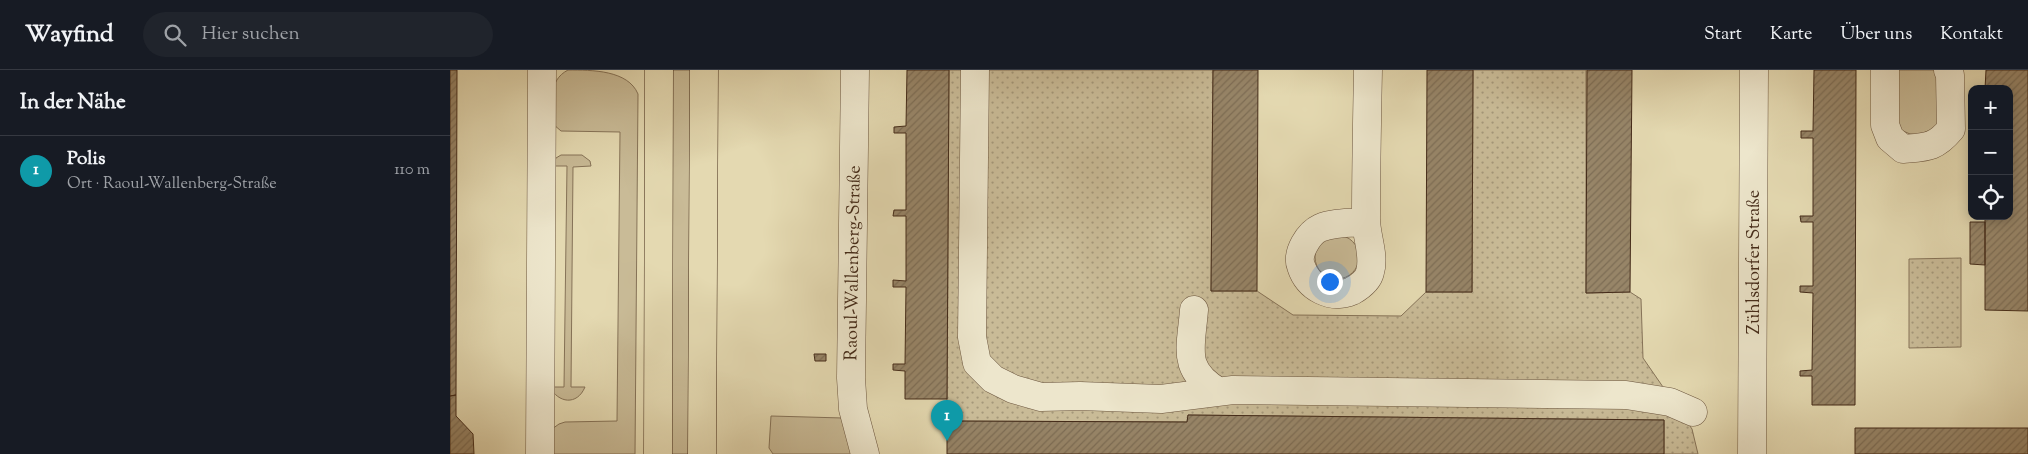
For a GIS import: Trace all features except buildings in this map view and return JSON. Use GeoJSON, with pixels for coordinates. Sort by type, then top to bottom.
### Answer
{"type":"FeatureCollection","features":[{"type":"Feature","properties":{"kind":"main road"},"geometry":{"type":"LineString","coordinates":[[658,454],[659,70]]}},
{"type":"Feature","properties":{"kind":"main road"},"geometry":{"type":"LineString","coordinates":[[702,454],[704,70]]}},
{"type":"Feature","properties":{"kind":"street"},"geometry":{"type":"LineString","coordinates":[[540,454],[542,70]]}},
{"type":"Feature","properties":{"kind":"street","name":"Raoul-Wallenberg-Straße"},"geometry":{"type":"LineString","coordinates":[[855,70],[851,378],[853,409],[865,454]]}},
{"type":"Feature","properties":{"kind":"street"},"geometry":{"type":"LineString","coordinates":[[975,70],[972,337],[977,363],[993,378],[1013,389],[1041,397],[1080,396],[1161,399],[1233,390],[1626,395],[1670,402],[1693,412]]}},
{"type":"Feature","properties":{"kind":"street"},"geometry":{"type":"LineString","coordinates":[[1366,222],[1368,70]]}},
{"type":"Feature","properties":{"kind":"street","name":"Zühlsdorfer Straße"},"geometry":{"type":"LineString","coordinates":[[1752,454],[1754,70]]}},
{"type":"Feature","properties":{"kind":"street"},"geometry":{"type":"LineString","coordinates":[[1885,70],[1885,125],[1890,138],[1903,149],[1931,146],[1941,140],[1951,129],[1950,75],[1948,70]]}},
{"type":"Feature","properties":{"kind":"street"},"geometry":{"type":"LineString","coordinates":[[1194,310],[1191,357],[1195,372],[1204,383],[1220,392]]}},
{"type":"Feature","properties":{"kind":"shaded area"},"geometry":{"type":"Polygon","coordinates":[[[568,70],[598,71],[618,76],[633,86],[638,94],[635,454],[550,454],[552,429],[559,424],[565,422],[617,421],[620,132],[561,131],[553,124],[552,101],[554,86],[561,75],[568,70]]]}},
{"type":"Feature","properties":{"kind":"shaded area"},"geometry":{"type":"Polygon","coordinates":[[[671,70],[691,70],[689,454],[670,454],[671,70]]]}},
{"type":"Feature","properties":{"kind":"shaded area"},"geometry":{"type":"Polygon","coordinates":[[[949,70],[1213,70],[1211,291],[1257,291],[1293,315],[1401,316],[1426,292],[1472,292],[1473,70],[1586,70],[1586,293],[1630,292],[1641,299],[1643,358],[1692,429],[1698,454],[1664,454],[1664,420],[1188,415],[1187,422],[947,421],[949,70]]]}},
{"type":"Feature","properties":{"kind":"shaded area"},"geometry":{"type":"Polygon","coordinates":[[[1890,70],[1941,70],[1939,126],[1919,135],[1901,130],[1894,120],[1890,70]]]}},
{"type":"Feature","properties":{"kind":"shaded area"},"geometry":{"type":"Polygon","coordinates":[[[561,155],[582,155],[590,161],[591,166],[573,167],[571,387],[585,387],[582,393],[573,400],[562,399],[550,387],[564,387],[567,166],[551,166],[556,158],[561,155]]]}},
{"type":"Feature","properties":{"kind":"shaded area"},"geometry":{"type":"Polygon","coordinates":[[[1337,235],[1349,239],[1355,245],[1359,257],[1355,269],[1349,275],[1337,279],[1325,275],[1319,269],[1315,257],[1319,245],[1325,239],[1337,235]]]}},
{"type":"Feature","properties":{"kind":"shaded area"},"geometry":{"type":"Polygon","coordinates":[[[1961,258],[1961,347],[1909,348],[1909,259],[1961,258]]]}},
{"type":"Feature","properties":{"kind":"shaded area"},"geometry":{"type":"Polygon","coordinates":[[[771,416],[843,418],[856,454],[773,454],[769,448],[771,416]]]}},
{"type":"Feature","properties":{"kind":"place","name":"Polis"},"geometry":{"type":"Point","coordinates":[947,441]}}]}
